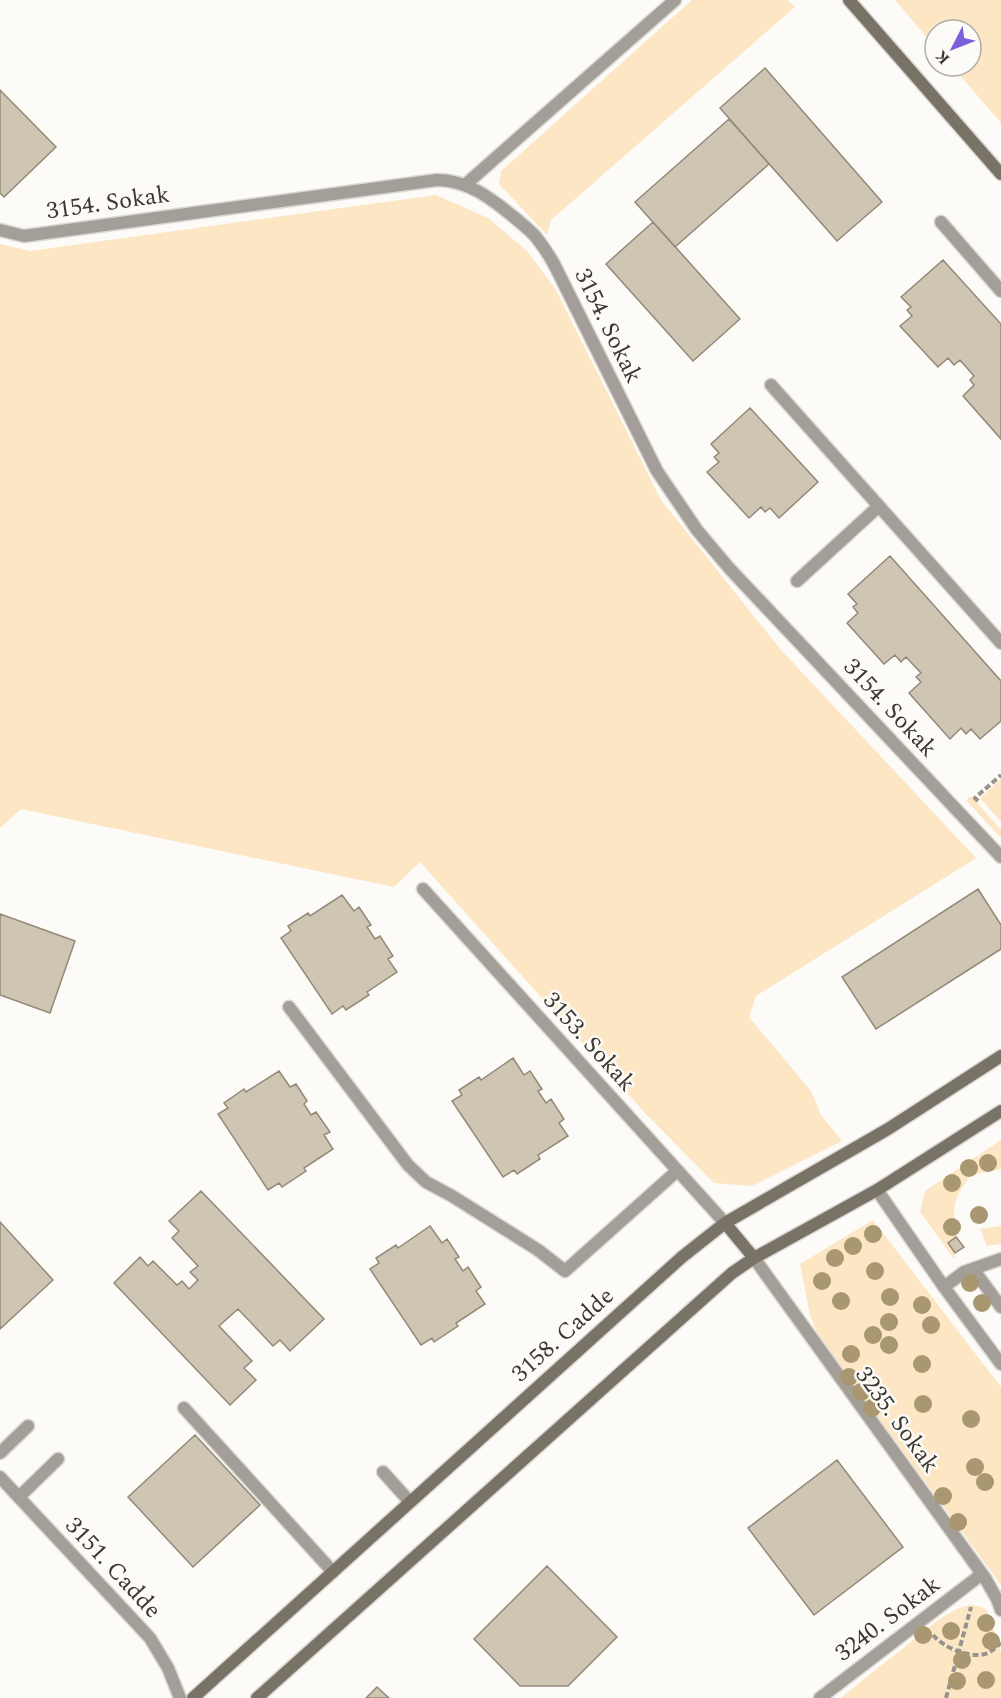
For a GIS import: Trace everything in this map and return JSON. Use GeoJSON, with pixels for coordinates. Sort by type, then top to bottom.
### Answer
{"type":"FeatureCollection","features":[{"type":"Feature","properties":{"kind":"street"},"geometry":{"type":"LineString","coordinates":[[465,184],[675,0]]}},
{"type":"Feature","properties":{"kind":"street"},"geometry":{"type":"LineString","coordinates":[[849,0],[1001,174]]}},
{"type":"Feature","properties":{"kind":"street","name":"3154. Sokak"},"geometry":{"type":"LineString","coordinates":[[0,230],[24,236],[437,180],[465,184],[485,195],[535,236],[546,251],[646,452],[669,491],[697,530],[742,582],[1001,856]]}},
{"type":"Feature","properties":{"kind":"street"},"geometry":{"type":"LineString","coordinates":[[941,222],[1001,291]]}},
{"type":"Feature","properties":{"kind":"street"},"geometry":{"type":"LineString","coordinates":[[771,385],[1001,643]]}},
{"type":"Feature","properties":{"kind":"street"},"geometry":{"type":"LineString","coordinates":[[797,581],[879,506]]}},
{"type":"Feature","properties":{"kind":"street","name":"3153. Sokak"},"geometry":{"type":"LineString","coordinates":[[423,890],[725,1223]]}},
{"type":"Feature","properties":{"kind":"street"},"geometry":{"type":"LineString","coordinates":[[289,1007],[408,1165],[426,1182],[453,1196],[538,1250],[565,1271],[677,1170]]}},
{"type":"Feature","properties":{"kind":"street","name":"3158. Cadde"},"geometry":{"type":"LineString","coordinates":[[193,1698],[681,1257],[725,1223],[888,1129],[1001,1056]]}},
{"type":"Feature","properties":{"kind":"street"},"geometry":{"type":"LineString","coordinates":[[257,1698],[710,1292],[754,1258],[877,1190],[1001,1111]]}},
{"type":"Feature","properties":{"kind":"street"},"geometry":{"type":"LineString","coordinates":[[877,1190],[1001,1364]]}},
{"type":"Feature","properties":{"kind":"street"},"geometry":{"type":"LineString","coordinates":[[725,1223],[754,1258]]}},
{"type":"Feature","properties":{"kind":"street","name":"3235. Sokak"},"geometry":{"type":"LineString","coordinates":[[754,1258],[997,1599],[1001,1608]]}},
{"type":"Feature","properties":{"kind":"street"},"geometry":{"type":"LineString","coordinates":[[944,1287],[964,1272],[1001,1259]]}},
{"type":"Feature","properties":{"kind":"street"},"geometry":{"type":"LineString","coordinates":[[973,1269],[1001,1307]]}},
{"type":"Feature","properties":{"kind":"street"},"geometry":{"type":"LineString","coordinates":[[184,1408],[333,1572]]}},
{"type":"Feature","properties":{"kind":"street"},"geometry":{"type":"LineString","coordinates":[[0,1453],[28,1426]]}},
{"type":"Feature","properties":{"kind":"street"},"geometry":{"type":"LineString","coordinates":[[19,1497],[58,1459]]}},
{"type":"Feature","properties":{"kind":"street"},"geometry":{"type":"LineString","coordinates":[[382,1473],[410,1502]]}},
{"type":"Feature","properties":{"kind":"street","name":"3151. Cadde"},"geometry":{"type":"LineString","coordinates":[[0,1477],[150,1638],[168,1668],[180,1698]]}},
{"type":"Feature","properties":{"kind":"street","name":"3240. Sokak"},"geometry":{"type":"LineString","coordinates":[[820,1698],[980,1576]]}},
{"type":"Feature","properties":{"kind":"path"},"geometry":{"type":"LineString","coordinates":[[981,805],[975,798],[1001,775]]}},
{"type":"Feature","properties":{"kind":"path"},"geometry":{"type":"LineString","coordinates":[[946,1698],[980,1576]]}},
{"type":"Feature","properties":{"kind":"path"},"geometry":{"type":"LineString","coordinates":[[921,1621],[941,1644],[959,1651],[982,1654],[991,1651],[1001,1643]]}},
{"type":"Feature","properties":{"kind":"shaded area"},"geometry":{"type":"Polygon","coordinates":[[[692,0],[788,0],[795,7],[551,220],[547,235],[499,184],[501,171],[692,0]]]}},
{"type":"Feature","properties":{"kind":"shaded area"},"geometry":{"type":"Polygon","coordinates":[[[895,0],[1001,0],[1001,123],[962,78],[983,78],[983,18],[923,18],[923,33],[895,0]]]}},
{"type":"Feature","properties":{"kind":"shaded area"},"geometry":{"type":"Polygon","coordinates":[[[436,195],[488,218],[527,251],[556,290],[661,500],[781,650],[976,858],[756,996],[749,1017],[811,1091],[821,1115],[842,1141],[752,1186],[714,1183],[644,1112],[420,862],[394,887],[21,809],[0,828],[0,244],[30,251],[436,195]]]}},
{"type":"Feature","properties":{"kind":"shaded area"},"geometry":{"type":"Polygon","coordinates":[[[1001,779],[1001,822],[980,798],[1001,779]]]}},
{"type":"Feature","properties":{"kind":"shaded area"},"geometry":{"type":"Polygon","coordinates":[[[971,796],[1001,830],[1001,838],[966,800],[971,796]]]}},
{"type":"Feature","properties":{"kind":"shaded area"},"geometry":{"type":"Polygon","coordinates":[[[1001,1140],[1001,1169],[971,1175],[957,1198],[954,1210],[956,1237],[948,1243],[955,1253],[954,1259],[920,1212],[925,1191],[1001,1140]]]}},
{"type":"Feature","properties":{"kind":"shaded area"},"geometry":{"type":"Polygon","coordinates":[[[873,1220],[1001,1387],[1001,1585],[831,1353],[817,1333],[810,1315],[800,1264],[873,1220]]]}},
{"type":"Feature","properties":{"kind":"shaded area"},"geometry":{"type":"Polygon","coordinates":[[[1001,1226],[1001,1244],[987,1246],[980,1229],[1001,1226]]]}},
{"type":"Feature","properties":{"kind":"shaded area"},"geometry":{"type":"Polygon","coordinates":[[[971,1605],[982,1607],[987,1611],[999,1645],[1001,1698],[841,1698],[952,1611],[971,1605]]]}},
{"type":"Feature","properties":{"kind":"building"},"geometry":{"type":"Polygon","coordinates":[[[765,68],[882,202],[837,241],[720,108],[765,68]]]}},
{"type":"Feature","properties":{"kind":"building"},"geometry":{"type":"Polygon","coordinates":[[[0,90],[56,147],[4,197],[0,193],[0,90]]]}},
{"type":"Feature","properties":{"kind":"building"},"geometry":{"type":"Polygon","coordinates":[[[729,119],[769,164],[675,247],[635,202],[729,119]]]}},
{"type":"Feature","properties":{"kind":"building"},"geometry":{"type":"Polygon","coordinates":[[[653,222],[740,319],[693,361],[606,264],[653,222]]]}},
{"type":"Feature","properties":{"kind":"building"},"geometry":{"type":"Polygon","coordinates":[[[943,260],[1001,324],[1001,439],[963,396],[974,385],[970,380],[974,376],[960,360],[954,365],[948,358],[938,367],[900,326],[912,316],[907,310],[911,307],[901,297],[943,260]]]}},
{"type":"Feature","properties":{"kind":"building"},"geometry":{"type":"Polygon","coordinates":[[[750,408],[818,482],[779,518],[770,508],[765,512],[761,507],[749,518],[707,472],[719,462],[714,457],[719,453],[711,444],[750,408]]]}},
{"type":"Feature","properties":{"kind":"building"},"geometry":{"type":"Polygon","coordinates":[[[890,556],[1001,681],[1001,721],[980,739],[971,729],[966,734],[961,728],[950,739],[909,693],[921,682],[916,677],[921,673],[906,657],[901,662],[895,655],[884,664],[847,623],[858,613],[853,607],[857,604],[848,594],[890,556]]]}},
{"type":"Feature","properties":{"kind":"building"},"geometry":{"type":"Polygon","coordinates":[[[978,889],[1001,925],[1001,949],[876,1029],[842,977],[978,889]]]}},
{"type":"Feature","properties":{"kind":"building"},"geometry":{"type":"Polygon","coordinates":[[[342,895],[354,911],[359,907],[371,925],[367,927],[375,939],[380,936],[393,956],[388,959],[397,972],[367,992],[369,995],[346,1010],[343,1006],[332,1014],[281,938],[291,931],[288,926],[308,913],[310,916],[342,895]]]}},
{"type":"Feature","properties":{"kind":"building"},"geometry":{"type":"Polygon","coordinates":[[[0,914],[75,941],[50,1013],[0,995],[0,914]]]}},
{"type":"Feature","properties":{"kind":"building"},"geometry":{"type":"Polygon","coordinates":[[[513,1058],[524,1075],[530,1071],[542,1089],[538,1091],[546,1103],[551,1099],[564,1119],[559,1123],[568,1136],[538,1155],[540,1159],[517,1174],[514,1170],[503,1177],[452,1101],[462,1095],[459,1090],[479,1077],[481,1080],[513,1058]]]}},
{"type":"Feature","properties":{"kind":"building"},"geometry":{"type":"Polygon","coordinates":[[[279,1071],[290,1087],[296,1084],[307,1101],[304,1104],[311,1115],[316,1112],[330,1132],[324,1135],[333,1149],[304,1168],[306,1171],[282,1187],[279,1183],[268,1190],[218,1114],[228,1108],[224,1103],[244,1089],[246,1092],[279,1071]]]}},
{"type":"Feature","properties":{"kind":"building"},"geometry":{"type":"Polygon","coordinates":[[[201,1191],[324,1319],[290,1351],[280,1340],[273,1346],[238,1309],[219,1326],[252,1361],[244,1368],[256,1380],[230,1405],[114,1283],[140,1257],[148,1266],[153,1261],[177,1285],[182,1281],[189,1289],[198,1280],[190,1272],[198,1266],[172,1238],[179,1231],[169,1221],[201,1191]]]}},
{"type":"Feature","properties":{"kind":"building"},"geometry":{"type":"Polygon","coordinates":[[[0,1222],[53,1280],[0,1329],[0,1222]]]}},
{"type":"Feature","properties":{"kind":"building"},"geometry":{"type":"Polygon","coordinates":[[[430,1226],[442,1243],[447,1239],[459,1257],[455,1259],[463,1271],[468,1267],[481,1287],[476,1291],[485,1304],[456,1323],[458,1326],[434,1342],[432,1338],[421,1345],[370,1269],[379,1263],[376,1258],[396,1245],[398,1248],[430,1226]]]}},
{"type":"Feature","properties":{"kind":"building"},"geometry":{"type":"Polygon","coordinates":[[[956,1237],[964,1247],[955,1253],[948,1243],[956,1237]]]}},
{"type":"Feature","properties":{"kind":"building"},"geometry":{"type":"Polygon","coordinates":[[[195,1435],[260,1505],[193,1567],[128,1497],[195,1435]]]}},
{"type":"Feature","properties":{"kind":"building"},"geometry":{"type":"Polygon","coordinates":[[[837,1460],[903,1547],[814,1615],[748,1528],[837,1460]]]}},
{"type":"Feature","properties":{"kind":"building"},"geometry":{"type":"Polygon","coordinates":[[[547,1566],[617,1637],[568,1686],[520,1686],[474,1639],[547,1566]]]}},
{"type":"Feature","properties":{"kind":"building"},"geometry":{"type":"Polygon","coordinates":[[[377,1687],[389,1698],[366,1698],[377,1687]]]}}]}
